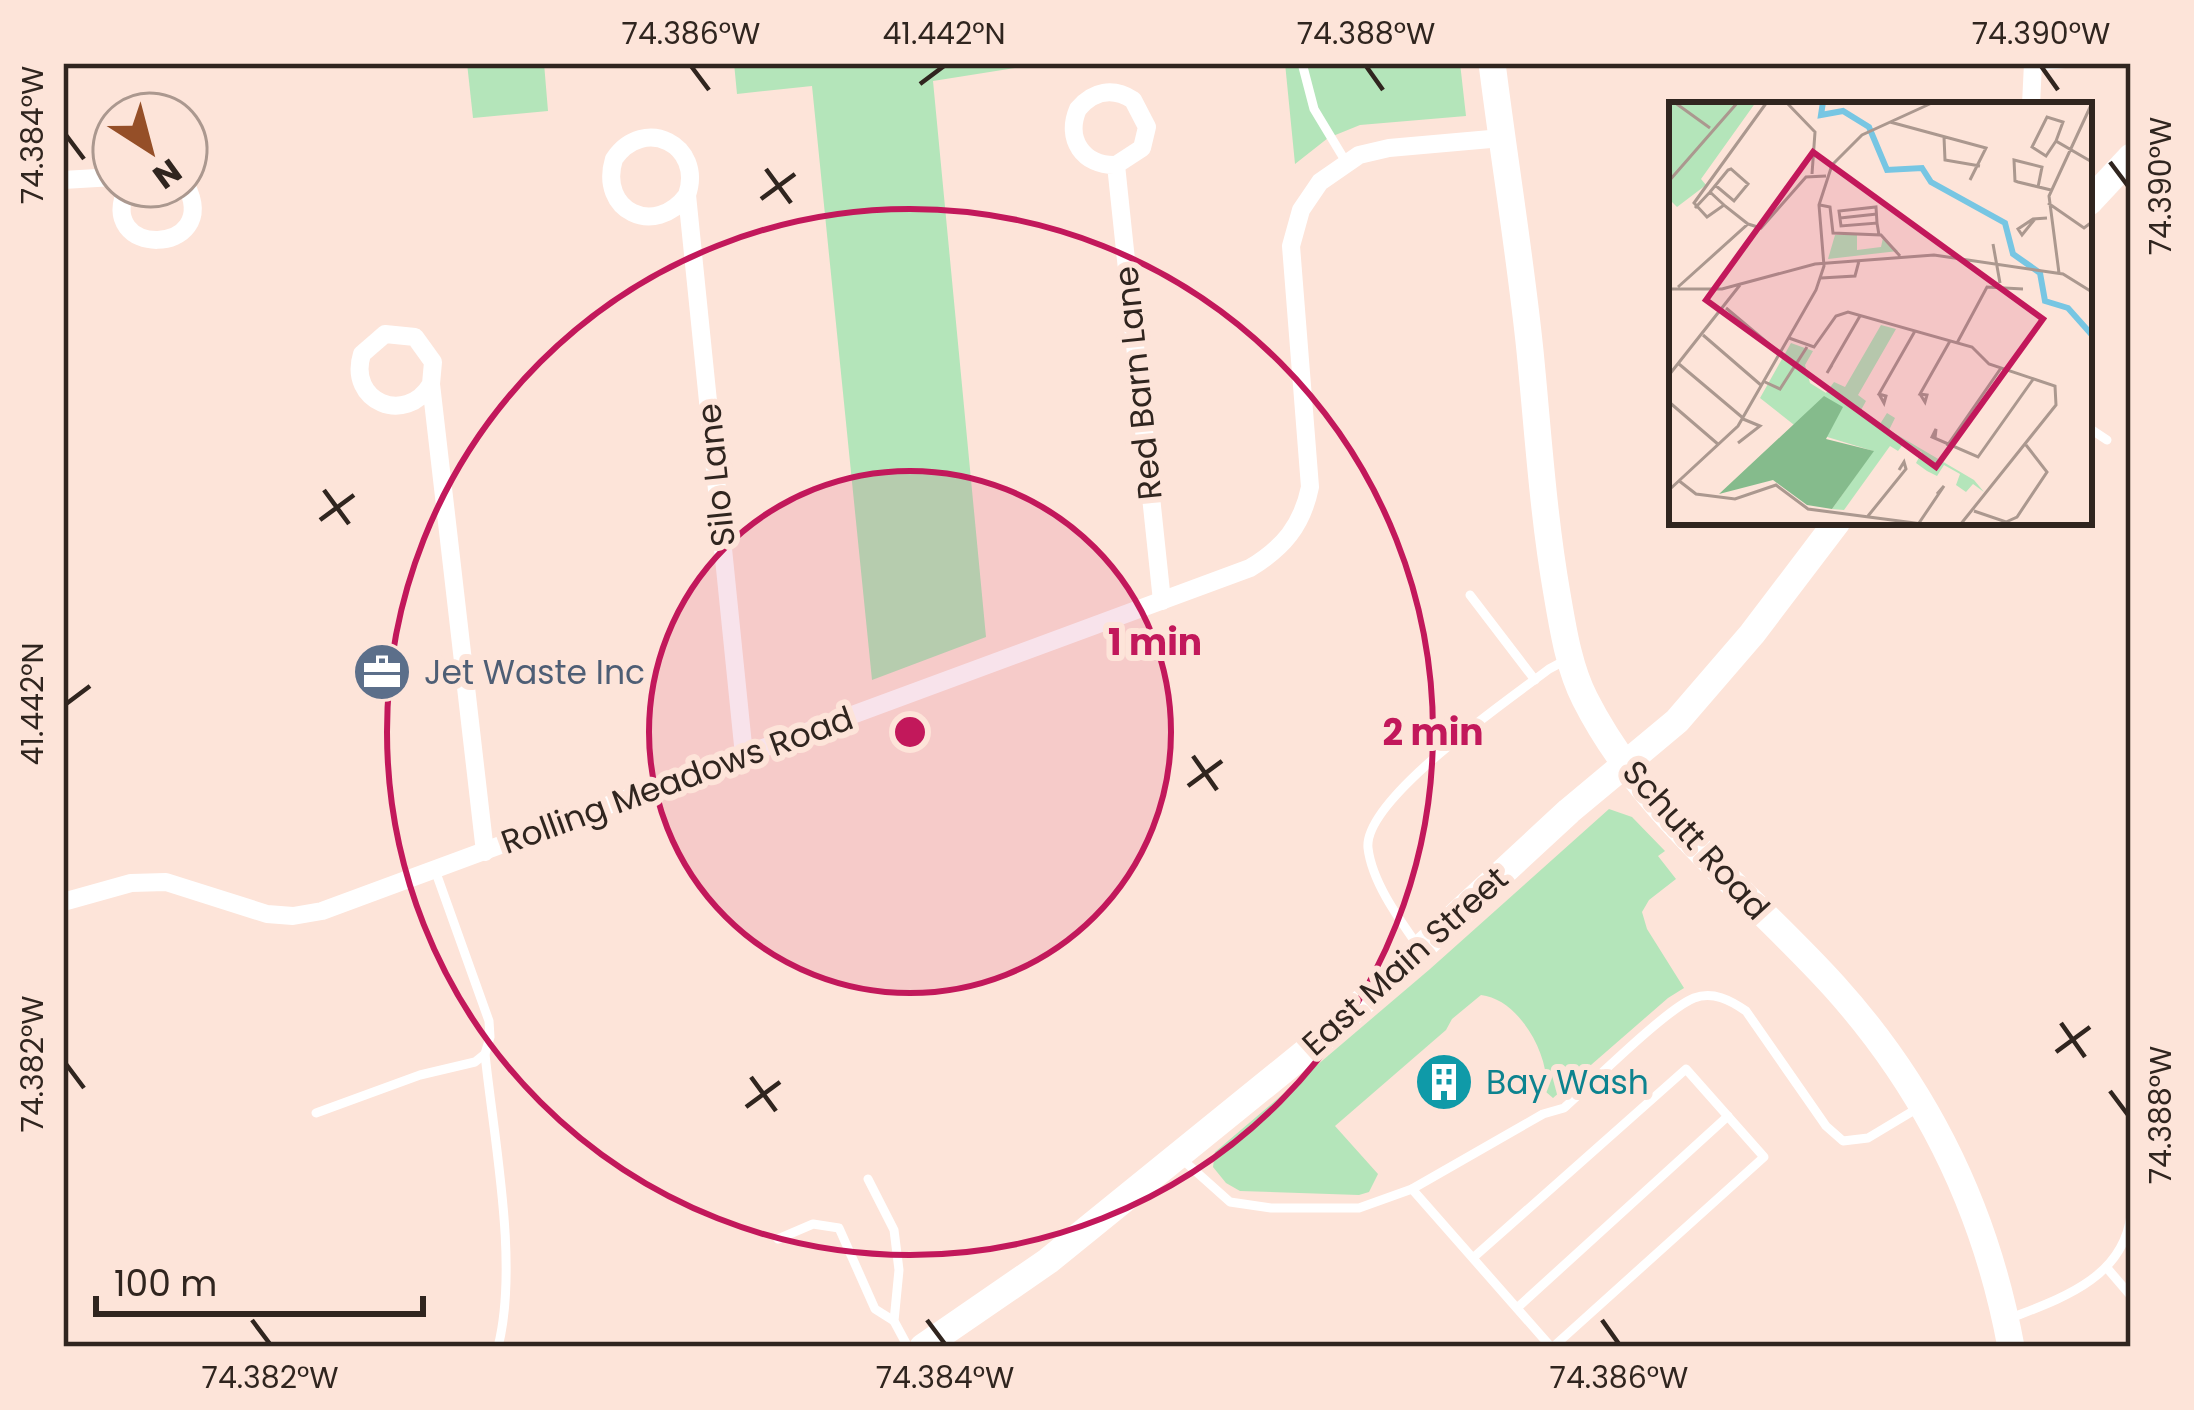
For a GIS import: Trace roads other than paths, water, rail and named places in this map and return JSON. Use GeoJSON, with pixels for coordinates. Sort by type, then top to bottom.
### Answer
{"type":"FeatureCollection","features":[{"type":"Feature","properties":{"kind":"street","name":"Schutt Road"},"geometry":{"type":"LineString","coordinates":[[1492,63],[1524,287],[1551,561],[1582,695],[1656,805],[1834,986],[1923,1105],[1962,1178],[1988,1248],[2009,1333]]}},
{"type":"Feature","properties":{"kind":"street"},"geometry":{"type":"LineString","coordinates":[[2031,102],[2032,65]]}},
{"type":"Feature","properties":{"kind":"street"},"geometry":{"type":"LineString","coordinates":[[1103,92],[1133,100],[1147,127],[1142,148],[1116,165],[1105,166],[1086,157],[1072,130],[1084,101],[1103,92]]}},
{"type":"Feature","properties":{"kind":"street","name":"Silo Lane"},"geometry":{"type":"LineString","coordinates":[[687,195],[659,217],[636,214],[613,190],[614,159],[638,139],[662,137],[682,150],[692,172],[687,195],[744,755]]}},
{"type":"Feature","properties":{"kind":"street"},"geometry":{"type":"LineString","coordinates":[[1346,162],[1390,148],[1502,138]]}},
{"type":"Feature","properties":{"kind":"street"},"geometry":{"type":"LineString","coordinates":[[2092,199],[2131,157]]}},
{"type":"Feature","properties":{"kind":"street","name":"Rolling Meadows Road"},"geometry":{"type":"LineString","coordinates":[[63,902],[131,883],[166,882],[254,911],[293,916],[322,911],[1250,568],[1282,546],[1300,520],[1310,487],[1291,246],[1309,195],[1346,162]]}},
{"type":"Feature","properties":{"kind":"street","name":"Red Barn Lane"},"geometry":{"type":"LineString","coordinates":[[1116,165],[1162,601]]}},
{"type":"Feature","properties":{"kind":"street"},"geometry":{"type":"LineString","coordinates":[[123,210],[134,233],[154,242],[176,237],[190,220],[191,210]]}},
{"type":"Feature","properties":{"kind":"street"},"geometry":{"type":"LineString","coordinates":[[431,384],[406,406],[384,405],[361,383],[362,354],[385,334],[415,337],[433,362],[431,384],[485,852]]}},
{"type":"Feature","properties":{"kind":"street","name":"East Main Street"},"geometry":{"type":"LineString","coordinates":[[923,1347],[1048,1261],[1328,1034],[1677,722],[1836,525]]}},
{"type":"Feature","properties":{"kind":"lane"},"geometry":{"type":"LineString","coordinates":[[1302,63],[1314,109],[1346,162]]}},
{"type":"Feature","properties":{"kind":"lane"},"geometry":{"type":"LineString","coordinates":[[2032,65],[2070,63]]}},
{"type":"Feature","properties":{"kind":"lane"},"geometry":{"type":"LineString","coordinates":[[2092,430],[2107,440]]}},
{"type":"Feature","properties":{"kind":"lane"},"geometry":{"type":"LineString","coordinates":[[1470,595],[1534,680]]}},
{"type":"Feature","properties":{"kind":"lane"},"geometry":{"type":"LineString","coordinates":[[1420,949],[1376,876],[1367,846],[1371,825],[1412,778],[1534,680],[1571,657]]}},
{"type":"Feature","properties":{"kind":"lane"},"geometry":{"type":"LineString","coordinates":[[435,870],[489,1022],[485,1054],[505,1260],[505,1318],[498,1347]]}},
{"type":"Feature","properties":{"kind":"lane"},"geometry":{"type":"LineString","coordinates":[[1179,1156],[1230,1202],[1271,1208],[1359,1208],[1412,1189],[1543,1114],[1564,1108],[1681,1006],[1707,996],[1732,1001],[1746,1011],[1826,1126],[1844,1141],[1868,1138],[1923,1105]]}},
{"type":"Feature","properties":{"kind":"lane"},"geometry":{"type":"LineString","coordinates":[[316,1113],[420,1075],[475,1062],[485,1054]]}},
{"type":"Feature","properties":{"kind":"lane"},"geometry":{"type":"LineString","coordinates":[[1412,1189],[1552,1347],[1764,1157],[1686,1069],[1474,1257]]}},
{"type":"Feature","properties":{"kind":"lane"},"geometry":{"type":"LineString","coordinates":[[1517,1307],[1728,1116]]}},
{"type":"Feature","properties":{"kind":"lane"},"geometry":{"type":"LineString","coordinates":[[868,1179],[894,1230],[899,1270],[894,1321]]}},
{"type":"Feature","properties":{"kind":"lane"},"geometry":{"type":"LineString","coordinates":[[2009,1333],[2107,1268],[2121,1249],[2131,1215]]}},
{"type":"Feature","properties":{"kind":"lane"},"geometry":{"type":"LineString","coordinates":[[778,1239],[813,1224],[838,1228],[875,1309],[894,1321],[908,1347]]}},
{"type":"Feature","properties":{"kind":"lane"},"geometry":{"type":"LineString","coordinates":[[2107,1268],[2131,1296]]}},
{"type":"Feature","properties":{"kind":"place","name":"Jet Waste Inc"},"geometry":{"type":"Point","coordinates":[382,672]}},
{"type":"Feature","properties":{"kind":"place","name":"Bay Wash"},"geometry":{"type":"Point","coordinates":[1444,1082]}}]}
